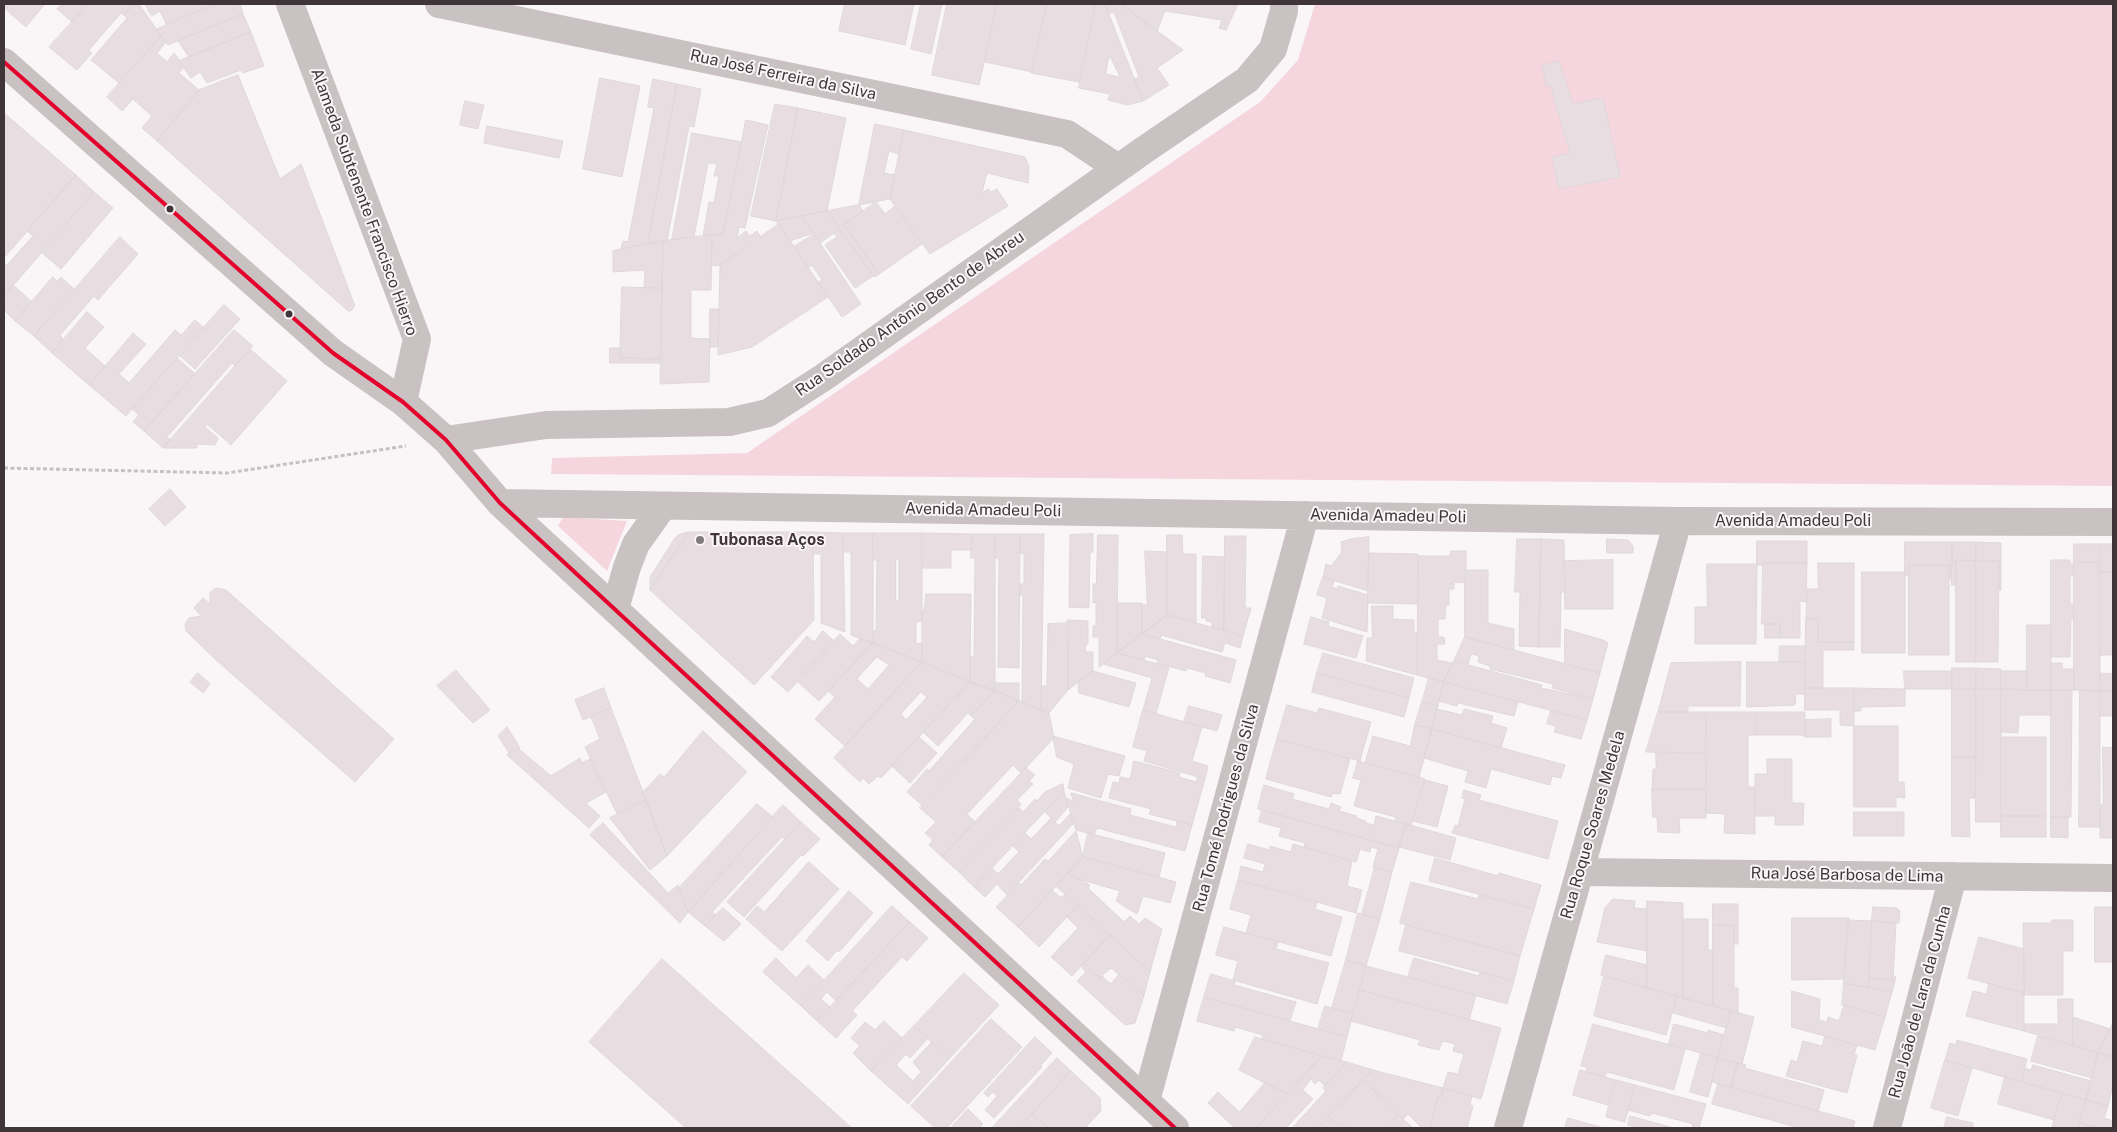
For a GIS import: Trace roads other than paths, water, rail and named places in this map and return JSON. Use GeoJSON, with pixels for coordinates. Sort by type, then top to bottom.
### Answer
{"type":"FeatureCollection","features":[{"type":"Feature","properties":{"kind":"street","name":"Alameda Subtenente Francisco Hierro"},"geometry":{"type":"LineString","coordinates":[[290,4],[417,339],[403,402]]}},
{"type":"Feature","properties":{"kind":"street","name":"Rua José Ferreira da Silva"},"geometry":{"type":"LineString","coordinates":[[439,4],[1067,134],[1118,168]]}},
{"type":"Feature","properties":{"kind":"street","name":"Rua Soldado Antônio Bento de Abreu"},"geometry":{"type":"LineString","coordinates":[[446,440],[546,425],[729,422],[768,413],[824,376],[1118,168],[1247,80],[1273,49],[1284,11],[1284,4]]}},
{"type":"Feature","properties":{"kind":"street"},"geometry":{"type":"LineString","coordinates":[[4,62],[333,353],[403,402],[446,440],[500,503],[1175,1128]]}},
{"type":"Feature","properties":{"kind":"street","name":"Avenida Amadeu Poli"},"geometry":{"type":"LineString","coordinates":[[500,503],[1678,521],[2113,522]]}},
{"type":"Feature","properties":{"kind":"street"},"geometry":{"type":"LineString","coordinates":[[615,609],[627,566],[636,544],[663,506]]}},
{"type":"Feature","properties":{"kind":"street","name":"Rua Tomé Rodrigues da Silva"},"geometry":{"type":"LineString","coordinates":[[1146,1101],[1305,515]]}},
{"type":"Feature","properties":{"kind":"street","name":"Rua Roque Soares Medela"},"geometry":{"type":"LineString","coordinates":[[1508,1128],[1678,521]]}},
{"type":"Feature","properties":{"kind":"street","name":"Rua José Barbosa de Lima"},"geometry":{"type":"LineString","coordinates":[[1580,872],[2113,878]]}},
{"type":"Feature","properties":{"kind":"street","name":"Rua João de Lara da Cunha"},"geometry":{"type":"LineString","coordinates":[[1886,1128],[1953,876]]}},
{"type":"Feature","properties":{"kind":"place","name":"Tubonasa Aços"},"geometry":{"type":"Point","coordinates":[700,540]}}]}
